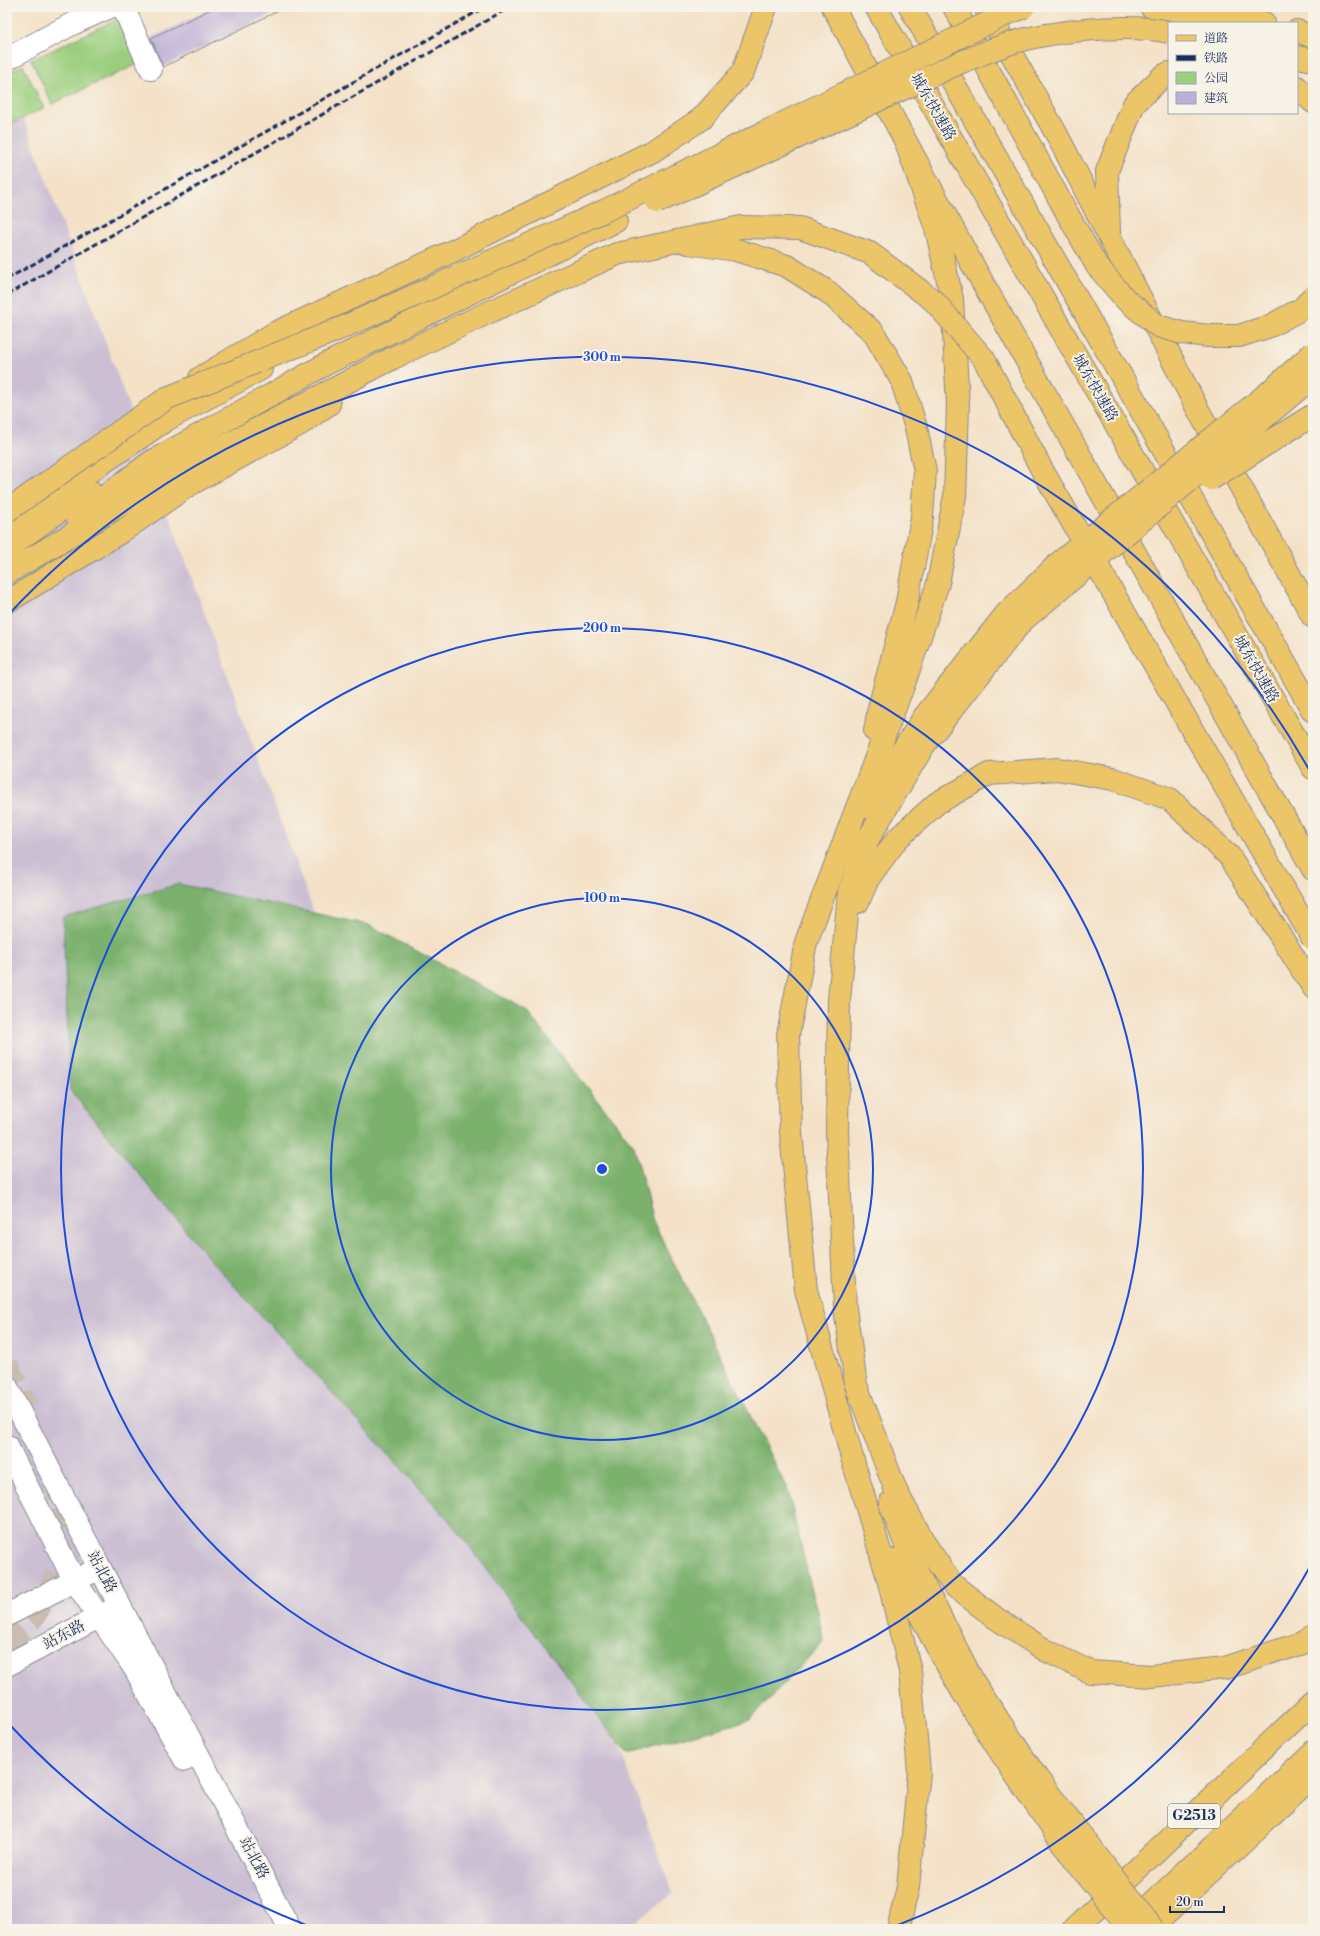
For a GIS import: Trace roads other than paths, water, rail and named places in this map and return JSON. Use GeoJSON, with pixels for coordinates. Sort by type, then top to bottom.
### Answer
{"type":"FeatureCollection","features":[{"type":"Feature","properties":{"kind":"main road"},"geometry":{"type":"LineString","coordinates":[[7,511],[166,398],[275,333],[455,250],[653,151],[701,119],[743,72],[766,7]]}},
{"type":"Feature","properties":{"kind":"main road"},"geometry":{"type":"LineString","coordinates":[[833,7],[907,145],[1313,869]]}},
{"type":"Feature","properties":{"kind":"main road","name":"城东快速路"},"geometry":{"type":"LineString","coordinates":[[876,7],[1313,768]]}},
{"type":"Feature","properties":{"kind":"main road","name":"城东快速路"},"geometry":{"type":"LineString","coordinates":[[910,7],[1313,711]]}},
{"type":"Feature","properties":{"kind":"main road"},"geometry":{"type":"LineString","coordinates":[[954,7],[1097,266],[1126,300],[1158,326],[1182,333],[1210,336],[1239,336],[1277,322],[1303,308],[1313,296]]}},
{"type":"Feature","properties":{"kind":"main road"},"geometry":{"type":"LineString","coordinates":[[985,7],[1057,135],[1197,408],[1313,617]]}},
{"type":"Feature","properties":{"kind":"main road"},"geometry":{"type":"LineString","coordinates":[[166,398],[316,339],[604,211],[1002,16],[1024,7]]}},
{"type":"Feature","properties":{"kind":"main road"},"geometry":{"type":"LineString","coordinates":[[1151,7],[1257,22]]}},
{"type":"Feature","properties":{"kind":"main road"},"geometry":{"type":"LineString","coordinates":[[7,569],[151,462],[328,363],[616,221],[960,63],[1006,45],[1065,32],[1112,29],[1157,29],[1168,32]]}},
{"type":"Feature","properties":{"kind":"main road"},"geometry":{"type":"LineString","coordinates":[[1298,31],[1313,37]]}},
{"type":"Feature","properties":{"kind":"main road"},"geometry":{"type":"LineString","coordinates":[[1298,57],[1313,60]]}},
{"type":"Feature","properties":{"kind":"main road"},"geometry":{"type":"LineString","coordinates":[[1108,233],[1107,171],[1134,104],[1163,76],[1168,74]]}},
{"type":"Feature","properties":{"kind":"main road"},"geometry":{"type":"LineString","coordinates":[[1298,88],[1313,102]]}},
{"type":"Feature","properties":{"kind":"main road"},"geometry":{"type":"LineString","coordinates":[[898,1929],[908,1887],[919,1772],[910,1671],[888,1578],[850,1454],[806,1290],[791,1133],[788,1035],[806,942],[906,678],[938,583],[954,496],[958,405],[952,299],[936,228],[907,145]]}},
{"type":"Feature","properties":{"kind":"main road"},"geometry":{"type":"LineString","coordinates":[[7,573],[181,469],[393,358],[617,254],[673,241],[741,228],[800,228],[870,253],[934,301],[984,359],[1041,468],[1313,939]]}},
{"type":"Feature","properties":{"kind":"main road"},"geometry":{"type":"LineString","coordinates":[[673,241],[736,250],[787,266],[828,292],[873,332],[902,381],[916,428],[925,471],[922,517],[907,602],[878,708],[869,776]]}},
{"type":"Feature","properties":{"kind":"main road"},"geometry":{"type":"LineString","coordinates":[[7,532],[34,510],[166,420],[316,339]]}},
{"type":"Feature","properties":{"kind":"main road"},"geometry":{"type":"LineString","coordinates":[[7,548],[148,449],[249,390],[350,352]]}},
{"type":"Feature","properties":{"kind":"main road"},"geometry":{"type":"LineString","coordinates":[[844,842],[924,718],[1014,618],[1060,562],[1268,393],[1313,353]]}},
{"type":"Feature","properties":{"kind":"main road"},"geometry":{"type":"LineString","coordinates":[[7,602],[124,530],[189,485],[302,424],[393,358]]}},
{"type":"Feature","properties":{"kind":"main road"},"geometry":{"type":"LineString","coordinates":[[1313,377],[1127,532],[1014,618],[924,745],[868,839],[849,892],[839,1000],[837,1131],[845,1308],[856,1385],[896,1491],[925,1544],[953,1585],[997,1620],[1045,1650],[1090,1672],[1151,1676],[1225,1668],[1302,1643],[1313,1637]]}},
{"type":"Feature","properties":{"kind":"main road"},"geometry":{"type":"LineString","coordinates":[[1127,532],[1313,415]]}},
{"type":"Feature","properties":{"kind":"main road"},"geometry":{"type":"LineString","coordinates":[[839,1000],[852,916],[868,879],[898,838],[937,803],[989,774],[1057,769],[1113,779],[1170,799],[1230,857],[1313,987]]}},
{"type":"Feature","properties":{"kind":"main road"},"geometry":{"type":"LineString","coordinates":[[868,1417],[891,1508],[913,1564],[974,1683],[1037,1778],[1130,1929]]}},
{"type":"Feature","properties":{"kind":"main road"},"geometry":{"type":"LineString","coordinates":[[850,1454],[908,1592],[972,1708],[1080,1850],[1153,1929]]}},
{"type":"Feature","properties":{"kind":"main road","name":"G2513"},"geometry":{"type":"LineString","coordinates":[[1074,1929],[1313,1702]]}},
{"type":"Feature","properties":{"kind":"main road","name":"G2513"},"geometry":{"type":"LineString","coordinates":[[1125,1929],[1313,1752]]}},
{"type":"Feature","properties":{"kind":"main road"},"geometry":{"type":"LineString","coordinates":[[1149,1929],[1313,1776]]}},
{"type":"Feature","properties":{"kind":"street"},"geometry":{"type":"LineString","coordinates":[[7,59],[72,24],[110,7]]}},
{"type":"Feature","properties":{"kind":"street"},"geometry":{"type":"LineString","coordinates":[[124,7],[151,70]]}},
{"type":"Feature","properties":{"kind":"street","name":"站北路"},"geometry":{"type":"LineString","coordinates":[[7,1387],[100,1568],[272,1891]]}},
{"type":"Feature","properties":{"kind":"street","name":"站北路"},"geometry":{"type":"LineString","coordinates":[[7,1446],[74,1580],[135,1669],[214,1811],[272,1891]]}},
{"type":"Feature","properties":{"kind":"street"},"geometry":{"type":"LineString","coordinates":[[7,1615],[100,1568]]}},
{"type":"Feature","properties":{"kind":"street","name":"站东路"},"geometry":{"type":"LineString","coordinates":[[7,1665],[120,1606]]}},
{"type":"Feature","properties":{"kind":"street"},"geometry":{"type":"LineString","coordinates":[[272,1891],[290,1929]]}},
{"type":"Feature","properties":{"kind":"tunnel"},"geometry":{"type":"LineString","coordinates":[[7,1364],[27,1407]]}},
{"type":"Feature","properties":{"kind":"tunnel"},"geometry":{"type":"LineString","coordinates":[[7,1645],[33,1618],[50,1589],[56,1573],[63,1540],[64,1523],[62,1506],[57,1490]]}},
{"type":"Feature","properties":{"kind":"railway"},"geometry":{"type":"LineString","coordinates":[[7,279],[485,7]]}},
{"type":"Feature","properties":{"kind":"railway"},"geometry":{"type":"LineString","coordinates":[[7,295],[510,7]]}}]}
